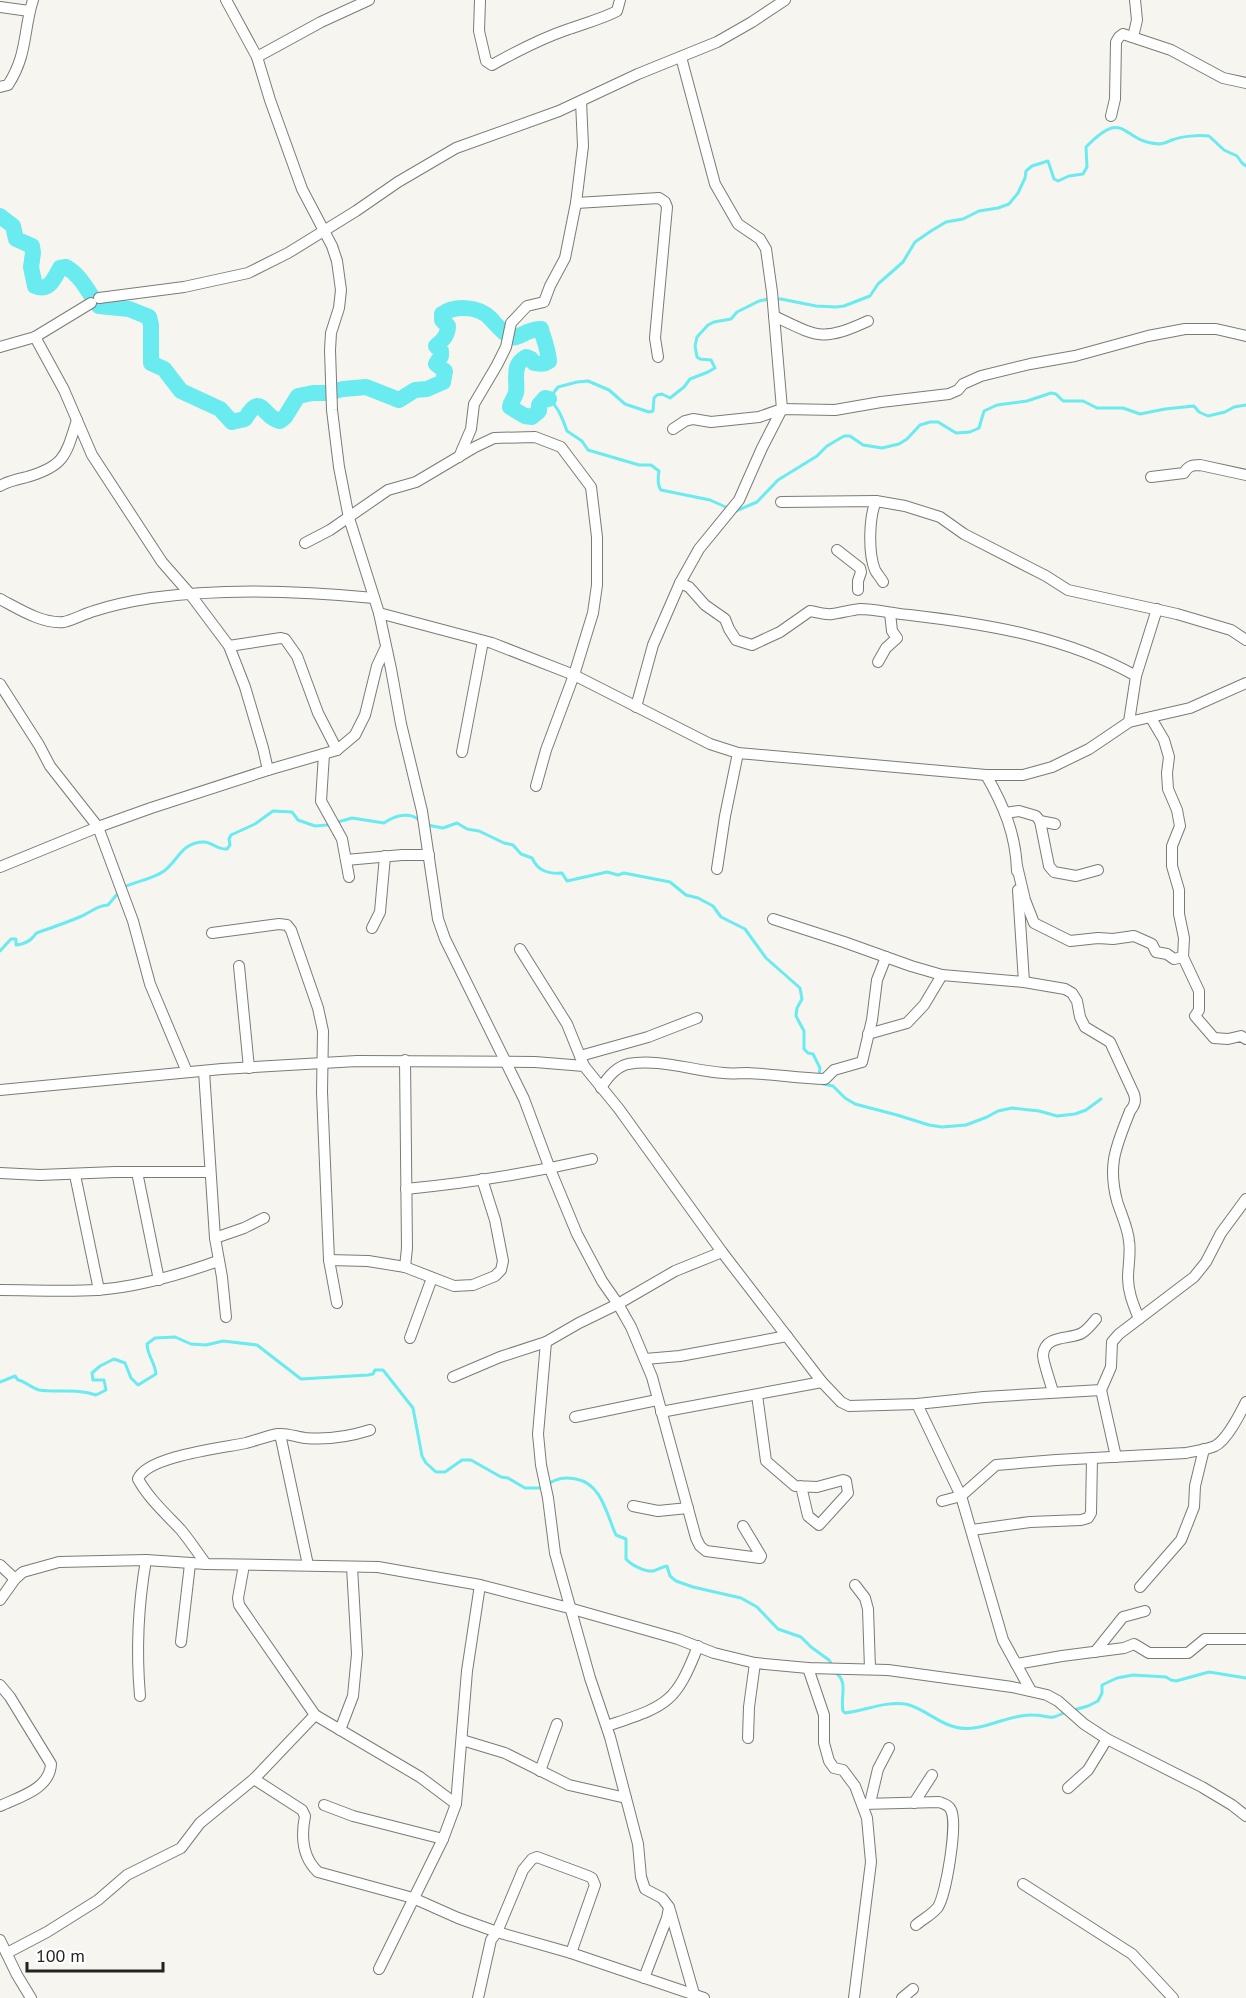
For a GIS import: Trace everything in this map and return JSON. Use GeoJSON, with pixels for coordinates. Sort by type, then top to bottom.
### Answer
{"type":"FeatureCollection","features":[{"type":"Feature","properties":{"kind":"street"},"geometry":{"type":"LineString","coordinates":[[0,87],[8,85],[18,70],[33,0]]}},
{"type":"Feature","properties":{"kind":"street"},"geometry":{"type":"LineString","coordinates":[[226,0],[257,57],[291,160],[332,246],[341,278],[339,308],[331,333],[332,410],[339,466],[349,518],[378,613],[422,811],[438,919],[524,1098],[577,1234],[602,1281],[618,1304],[645,1359],[700,1546],[706,1551],[760,1558],[761,1556],[743,1527]]}},
{"type":"Feature","properties":{"kind":"street"},"geometry":{"type":"LineString","coordinates":[[257,57],[321,22],[369,0]]}},
{"type":"Feature","properties":{"kind":"street"},"geometry":{"type":"LineString","coordinates":[[480,0],[479,31],[486,61],[492,65],[532,44],[617,11],[620,0]]}},
{"type":"Feature","properties":{"kind":"street"},"geometry":{"type":"LineString","coordinates":[[0,347],[34,337],[95,301],[184,287],[248,273],[288,253],[398,182],[456,148],[559,111],[638,74],[717,42],[785,0]]}},
{"type":"Feature","properties":{"kind":"street"},"geometry":{"type":"LineString","coordinates":[[1133,37],[1137,20],[1135,0]]}},
{"type":"Feature","properties":{"kind":"street"},"geometry":{"type":"LineString","coordinates":[[0,7],[29,11]]}},
{"type":"Feature","properties":{"kind":"street"},"geometry":{"type":"LineString","coordinates":[[1111,117],[1115,99],[1116,42],[1123,34],[1172,50],[1223,78],[1246,83]]}},
{"type":"Feature","properties":{"kind":"street"},"geometry":{"type":"LineString","coordinates":[[636,706],[653,645],[680,583],[699,549],[740,500],[762,448],[782,410],[766,249],[760,239],[738,224],[715,184],[681,57]]}},
{"type":"Feature","properties":{"kind":"street"},"geometry":{"type":"LineString","coordinates":[[458,458],[471,429],[474,404],[506,346],[511,323],[527,306],[544,302],[565,258],[576,203],[583,146],[581,101]]}},
{"type":"Feature","properties":{"kind":"street"},"geometry":{"type":"LineString","coordinates":[[576,203],[659,198],[665,202],[667,207],[655,338],[658,357]]}},
{"type":"Feature","properties":{"kind":"street"},"geometry":{"type":"LineString","coordinates":[[774,313],[818,335],[834,335],[868,321]]}},
{"type":"Feature","properties":{"kind":"street"},"geometry":{"type":"LineString","coordinates":[[673,429],[693,419],[711,422],[759,417],[782,410],[835,410],[949,393],[981,376],[1185,329],[1216,329],[1246,336]]}},
{"type":"Feature","properties":{"kind":"street"},"geometry":{"type":"LineString","coordinates":[[34,337],[64,390],[92,456],[162,562],[190,594],[229,646],[245,687],[268,770]]}},
{"type":"Feature","properties":{"kind":"street"},"geometry":{"type":"LineString","coordinates":[[0,486],[6,482],[42,473],[58,464],[69,447],[77,420]]}},
{"type":"Feature","properties":{"kind":"street"},"geometry":{"type":"LineString","coordinates":[[305,543],[349,518],[388,490],[416,482],[494,438],[535,437],[561,447],[591,487],[594,498],[597,585],[593,613],[536,786]]}},
{"type":"Feature","properties":{"kind":"street"},"geometry":{"type":"LineString","coordinates":[[1151,477],[1178,475],[1184,473],[1192,465],[1246,475]]}},
{"type":"Feature","properties":{"kind":"street"},"geometry":{"type":"LineString","coordinates":[[876,501],[872,509],[870,540],[873,564],[883,582]]}},
{"type":"Feature","properties":{"kind":"street"},"geometry":{"type":"LineString","coordinates":[[781,502],[876,501],[905,506],[940,518],[964,534],[1046,576],[1068,590],[1177,614],[1231,630],[1246,640]]}},
{"type":"Feature","properties":{"kind":"street"},"geometry":{"type":"LineString","coordinates":[[837,550],[860,568],[858,601],[860,609]]}},
{"type":"Feature","properties":{"kind":"street"},"geometry":{"type":"LineString","coordinates":[[858,590],[863,577],[873,564]]}},
{"type":"Feature","properties":{"kind":"street"},"geometry":{"type":"LineString","coordinates":[[680,583],[689,587],[705,605],[725,619],[736,640],[752,645],[780,632],[810,611],[830,615],[860,609],[945,619],[1023,633],[1115,664],[1136,676]]}},
{"type":"Feature","properties":{"kind":"street"},"geometry":{"type":"LineString","coordinates":[[0,599],[47,621],[64,622],[111,605],[190,594],[251,592],[339,594],[374,598]]}},
{"type":"Feature","properties":{"kind":"street"},"geometry":{"type":"LineString","coordinates":[[1129,722],[1136,676],[1157,609]]}},
{"type":"Feature","properties":{"kind":"street"},"geometry":{"type":"LineString","coordinates":[[378,613],[483,640],[526,655],[574,675],[710,744],[738,753],[986,775],[1023,775],[1052,767],[1089,748],[1129,722],[1190,708],[1246,683]]}},
{"type":"Feature","properties":{"kind":"street"},"geometry":{"type":"LineString","coordinates":[[878,662],[886,648],[897,638],[892,631],[890,613]]}},
{"type":"Feature","properties":{"kind":"street"},"geometry":{"type":"LineString","coordinates":[[229,646],[285,639],[297,656],[318,713],[337,750]]}},
{"type":"Feature","properties":{"kind":"street"},"geometry":{"type":"LineString","coordinates":[[462,752],[483,640]]}},
{"type":"Feature","properties":{"kind":"street"},"geometry":{"type":"LineString","coordinates":[[0,867],[98,826],[268,770],[337,750],[355,735],[365,715],[377,666],[386,649]]}},
{"type":"Feature","properties":{"kind":"street"},"geometry":{"type":"LineString","coordinates":[[0,684],[50,766],[98,826],[133,921],[150,984],[187,1072]]}},
{"type":"Feature","properties":{"kind":"street"},"geometry":{"type":"LineString","coordinates":[[1151,718],[1164,740],[1169,757],[1168,789],[1177,810],[1180,826],[1172,846],[1172,866],[1179,890],[1179,914],[1184,938],[1183,957],[1200,991],[1199,1010],[1195,1017],[1214,1038],[1228,1039],[1241,1036],[1246,1039]]}},
{"type":"Feature","properties":{"kind":"street"},"geometry":{"type":"LineString","coordinates":[[717,869],[738,753]]}},
{"type":"Feature","properties":{"kind":"street"},"geometry":{"type":"LineString","coordinates":[[324,754],[321,801],[342,839],[349,877]]}},
{"type":"Feature","properties":{"kind":"street"},"geometry":{"type":"LineString","coordinates":[[986,775],[1005,813],[1016,846],[1024,982]]}},
{"type":"Feature","properties":{"kind":"street"},"geometry":{"type":"LineString","coordinates":[[1005,813],[1019,811],[1036,816],[1040,821],[1049,866],[1054,872],[1076,876],[1098,870]]}},
{"type":"Feature","properties":{"kind":"street"},"geometry":{"type":"LineString","coordinates":[[1040,821],[1055,824]]}},
{"type":"Feature","properties":{"kind":"street"},"geometry":{"type":"LineString","coordinates":[[346,860],[429,855]]}},
{"type":"Feature","properties":{"kind":"street"},"geometry":{"type":"LineString","coordinates":[[372,928],[380,912],[385,856]]}},
{"type":"Feature","properties":{"kind":"street"},"geometry":{"type":"LineString","coordinates":[[1017,866],[1025,900],[1034,923],[1070,940],[1134,936],[1152,944],[1156,952],[1167,954],[1174,959],[1183,957]]}},
{"type":"Feature","properties":{"kind":"street"},"geometry":{"type":"LineString","coordinates":[[773,919],[942,975],[1024,982],[1065,989],[1072,993],[1077,1001],[1080,1017],[1085,1027],[1110,1042],[1136,1100],[1115,1150],[1113,1181],[1130,1240],[1128,1279],[1130,1296],[1139,1319]]}},
{"type":"Feature","properties":{"kind":"street"},"geometry":{"type":"LineString","coordinates":[[212,933],[279,924],[287,925],[291,930],[318,1008],[323,1030],[321,1064],[329,1260],[337,1302]]}},
{"type":"Feature","properties":{"kind":"street"},"geometry":{"type":"LineString","coordinates":[[520,949],[567,1024],[582,1061],[601,1088],[619,1109],[722,1252],[822,1382],[841,1402],[849,1406],[917,1404],[1101,1390]]}},
{"type":"Feature","properties":{"kind":"street"},"geometry":{"type":"LineString","coordinates":[[601,1088],[610,1075],[626,1064],[688,1067],[723,1073],[825,1078],[834,1070],[862,1062],[872,1020],[877,980],[886,957]]}},
{"type":"Feature","properties":{"kind":"street"},"geometry":{"type":"LineString","coordinates":[[239,966],[249,1068]]}},
{"type":"Feature","properties":{"kind":"street"},"geometry":{"type":"LineString","coordinates":[[868,1034],[907,1023],[924,1005],[942,975]]}},
{"type":"Feature","properties":{"kind":"street"},"geometry":{"type":"LineString","coordinates":[[0,1090],[187,1072],[321,1064],[405,1060],[566,1063],[582,1061],[697,1018]]}},
{"type":"Feature","properties":{"kind":"street"},"geometry":{"type":"LineString","coordinates":[[405,1060],[407,1248],[405,1267]]}},
{"type":"Feature","properties":{"kind":"street"},"geometry":{"type":"LineString","coordinates":[[204,1071],[215,1238],[226,1317]]}},
{"type":"Feature","properties":{"kind":"street"},"geometry":{"type":"LineString","coordinates":[[406,1189],[550,1169],[592,1159]]}},
{"type":"Feature","properties":{"kind":"street"},"geometry":{"type":"LineString","coordinates":[[137,1172],[159,1280]]}},
{"type":"Feature","properties":{"kind":"street"},"geometry":{"type":"LineString","coordinates":[[0,1173],[210,1172]]}},
{"type":"Feature","properties":{"kind":"street"},"geometry":{"type":"LineString","coordinates":[[75,1174],[99,1290]]}},
{"type":"Feature","properties":{"kind":"street"},"geometry":{"type":"LineString","coordinates":[[329,1260],[368,1261],[405,1267],[454,1286],[473,1285],[495,1276],[501,1270],[503,1261],[482,1179]]}},
{"type":"Feature","properties":{"kind":"street"},"geometry":{"type":"LineString","coordinates":[[1116,1457],[1101,1390],[1111,1367],[1112,1342],[1119,1334],[1194,1277],[1206,1262],[1221,1233],[1246,1200]]}},
{"type":"Feature","properties":{"kind":"street"},"geometry":{"type":"LineString","coordinates":[[215,1238],[264,1218]]}},
{"type":"Feature","properties":{"kind":"street"},"geometry":{"type":"LineString","coordinates":[[453,1377],[500,1357],[546,1342],[675,1271],[722,1252]]}},
{"type":"Feature","properties":{"kind":"street"},"geometry":{"type":"LineString","coordinates":[[0,1290],[99,1290],[159,1280],[218,1261]]}},
{"type":"Feature","properties":{"kind":"street"},"geometry":{"type":"LineString","coordinates":[[410,1338],[432,1278]]}},
{"type":"Feature","properties":{"kind":"street"},"geometry":{"type":"LineString","coordinates":[[1053,1392],[1043,1354],[1047,1346],[1062,1337],[1082,1333],[1096,1319]]}},
{"type":"Feature","properties":{"kind":"street"},"geometry":{"type":"LineString","coordinates":[[645,1359],[680,1356],[787,1336]]}},
{"type":"Feature","properties":{"kind":"street"},"geometry":{"type":"LineString","coordinates":[[546,1342],[538,1434],[555,1553],[590,1678],[607,1726],[638,1844],[640,1870],[645,1889],[662,1898],[669,1907],[699,1996]]}},
{"type":"Feature","properties":{"kind":"street"},"geometry":{"type":"LineString","coordinates":[[661,1412],[822,1382]]}},
{"type":"Feature","properties":{"kind":"street"},"geometry":{"type":"LineString","coordinates":[[757,1395],[766,1461],[795,1486],[801,1486],[818,1487],[843,1480],[846,1481],[848,1493],[819,1525],[808,1516],[801,1486]]}},
{"type":"Feature","properties":{"kind":"street"},"geometry":{"type":"LineString","coordinates":[[575,1417],[657,1400]]}},
{"type":"Feature","properties":{"kind":"street"},"geometry":{"type":"LineString","coordinates":[[942,1501],[961,1496],[996,1466],[1186,1453],[1214,1446],[1240,1416],[1246,1402]]}},
{"type":"Feature","properties":{"kind":"street"},"geometry":{"type":"LineString","coordinates":[[917,1404],[961,1496],[1003,1640],[1031,1691]]}},
{"type":"Feature","properties":{"kind":"street"},"geometry":{"type":"LineString","coordinates":[[206,1564],[140,1483],[138,1479],[140,1475],[151,1467],[192,1453],[280,1434],[326,1439],[346,1437],[370,1430]]}},
{"type":"Feature","properties":{"kind":"street"},"geometry":{"type":"LineString","coordinates":[[280,1434],[308,1565]]}},
{"type":"Feature","properties":{"kind":"street"},"geometry":{"type":"LineString","coordinates":[[1140,1587],[1181,1540],[1194,1507],[1204,1449]]}},
{"type":"Feature","properties":{"kind":"street"},"geometry":{"type":"LineString","coordinates":[[972,1530],[1030,1522],[1088,1518],[1091,1513],[1092,1458]]}},
{"type":"Feature","properties":{"kind":"street"},"geometry":{"type":"LineString","coordinates":[[633,1506],[658,1510],[688,1508]]}},
{"type":"Feature","properties":{"kind":"street"},"geometry":{"type":"LineString","coordinates":[[140,1696],[137,1630],[146,1560]]}},
{"type":"Feature","properties":{"kind":"street"},"geometry":{"type":"LineString","coordinates":[[0,1600],[23,1572],[59,1563],[146,1560],[190,1564],[378,1567],[480,1585],[660,1633],[714,1653],[754,1663],[808,1668],[870,1669],[1031,1691],[1058,1701],[1107,1739],[1202,1787],[1246,1816]]}},
{"type":"Feature","properties":{"kind":"street"},"geometry":{"type":"LineString","coordinates":[[181,1642],[190,1564]]}},
{"type":"Feature","properties":{"kind":"street"},"geometry":{"type":"LineString","coordinates":[[0,1565],[15,1580]]}},
{"type":"Feature","properties":{"kind":"street"},"geometry":{"type":"LineString","coordinates":[[244,1565],[238,1598],[239,1605],[315,1715],[420,1777],[456,1804]]}},
{"type":"Feature","properties":{"kind":"street"},"geometry":{"type":"LineString","coordinates":[[340,1730],[353,1696],[357,1654],[352,1567]]}},
{"type":"Feature","properties":{"kind":"street"},"geometry":{"type":"LineString","coordinates":[[380,1969],[443,1839],[456,1804],[467,1671],[480,1585]]}},
{"type":"Feature","properties":{"kind":"street"},"geometry":{"type":"LineString","coordinates":[[855,1585],[865,1598],[868,1609],[870,1669]]}},
{"type":"Feature","properties":{"kind":"street"},"geometry":{"type":"LineString","coordinates":[[1095,1652],[1123,1617],[1145,1611]]}},
{"type":"Feature","properties":{"kind":"street"},"geometry":{"type":"LineString","coordinates":[[1016,1664],[1124,1648],[1134,1644],[1149,1653],[1188,1653],[1205,1639],[1246,1639]]}},
{"type":"Feature","properties":{"kind":"street"},"geometry":{"type":"LineString","coordinates":[[607,1726],[662,1705],[672,1697],[680,1687],[698,1646]]}},
{"type":"Feature","properties":{"kind":"street"},"geometry":{"type":"LineString","coordinates":[[748,1738],[748,1707],[754,1663]]}},
{"type":"Feature","properties":{"kind":"street"},"geometry":{"type":"LineString","coordinates":[[808,1668],[824,1715],[824,1743],[829,1761],[834,1768],[843,1770],[867,1804]]}},
{"type":"Feature","properties":{"kind":"street"},"geometry":{"type":"LineString","coordinates":[[0,1685],[51,1764],[46,1780],[36,1789],[0,1806]]}},
{"type":"Feature","properties":{"kind":"street"},"geometry":{"type":"LineString","coordinates":[[7,1953],[47,1932],[98,1900],[127,1875],[181,1848],[200,1823],[254,1779],[315,1715]]}},
{"type":"Feature","properties":{"kind":"street"},"geometry":{"type":"LineString","coordinates":[[540,1771],[557,1724]]}},
{"type":"Feature","properties":{"kind":"street"},"geometry":{"type":"LineString","coordinates":[[1068,1788],[1089,1770],[1107,1739]]}},
{"type":"Feature","properties":{"kind":"street"},"geometry":{"type":"LineString","coordinates":[[462,1740],[505,1753],[569,1785],[626,1798]]}},
{"type":"Feature","properties":{"kind":"street"},"geometry":{"type":"LineString","coordinates":[[854,1998],[871,1862],[867,1804],[878,1769],[889,1748]]}},
{"type":"Feature","properties":{"kind":"street"},"geometry":{"type":"LineString","coordinates":[[914,1803],[932,1775]]}},
{"type":"Feature","properties":{"kind":"street"},"geometry":{"type":"LineString","coordinates":[[254,1779],[302,1810],[305,1816],[302,1834],[305,1850],[312,1866],[318,1872],[413,1898],[497,1932],[571,1953],[699,1996]]}},
{"type":"Feature","properties":{"kind":"street"},"geometry":{"type":"LineString","coordinates":[[867,1804],[939,1802],[947,1805],[951,1810],[954,1839],[943,1896],[937,1909],[916,1925]]}},
{"type":"Feature","properties":{"kind":"street"},"geometry":{"type":"LineString","coordinates":[[324,1805],[353,1816],[443,1839]]}},
{"type":"Feature","properties":{"kind":"street"},"geometry":{"type":"LineString","coordinates":[[478,1998],[489,1947],[523,1870],[532,1859],[537,1857],[588,1875],[594,1882],[595,1886],[571,1953]]}},
{"type":"Feature","properties":{"kind":"street"},"geometry":{"type":"LineString","coordinates":[[1023,1884],[1132,1954],[1173,1998]]}},
{"type":"Feature","properties":{"kind":"street"},"geometry":{"type":"LineString","coordinates":[[644,1978],[669,1907]]}},
{"type":"Feature","properties":{"kind":"street"},"geometry":{"type":"LineString","coordinates":[[0,1940],[31,1998]]}},
{"type":"Feature","properties":{"kind":"street"},"geometry":{"type":"LineString","coordinates":[[903,1998],[913,1989]]}},
{"type":"Feature","properties":{"kind":"waterway"},"geometry":{"type":"LineString","coordinates":[[728,508],[710,500],[661,490],[658,483],[659,471],[651,465],[639,465],[588,450],[582,441],[567,431],[558,410],[549,399],[558,387],[588,381],[609,390],[625,404],[649,412],[653,411],[654,398],[657,395],[662,394],[670,398],[690,379],[715,368],[711,360],[697,357],[695,346],[697,337],[708,325],[731,319],[737,312],[759,301],[769,299],[836,307],[870,296],[878,284],[903,262],[915,242],[931,231],[946,222],[1009,204],[1018,193],[1026,171],[1032,166],[1048,161],[1054,179],[1058,181],[1069,176],[1083,174],[1087,167],[1086,147],[1109,129],[1123,129],[1146,142],[1159,144],[1185,137],[1209,136],[1224,150],[1237,156],[1246,166]]}},
{"type":"Feature","properties":{"kind":"waterway"},"geometry":{"type":"LineString","coordinates":[[0,216],[13,226],[16,239],[32,246],[31,267],[35,286],[47,286],[60,268],[66,267],[81,280],[99,306],[129,309],[149,317],[151,363],[164,369],[181,391],[220,409],[232,422],[245,419],[255,407],[259,406],[274,419],[280,421],[298,396],[313,393],[366,387],[399,400],[415,390],[427,389],[443,382],[445,371],[436,364],[441,356],[441,351],[436,346],[445,337],[448,329],[442,320],[442,314],[460,308],[473,309],[485,314],[511,337],[541,329],[549,361],[542,364],[534,363],[526,357],[521,360],[516,373],[516,393],[510,407],[525,416],[532,417],[539,411],[539,405],[545,398],[549,399]]}},
{"type":"Feature","properties":{"kind":"waterway"},"geometry":{"type":"LineString","coordinates":[[736,511],[757,502],[778,480],[844,436],[850,436],[863,445],[882,448],[899,444],[920,425],[930,422],[938,422],[956,433],[970,432],[979,428],[984,411],[997,405],[1027,401],[1051,393],[1056,394],[1063,401],[1083,401],[1097,408],[1123,408],[1140,414],[1194,406],[1199,412],[1208,416],[1246,405]]}},
{"type":"Feature","properties":{"kind":"waterway"},"geometry":{"type":"LineString","coordinates":[[124,887],[164,871],[181,852],[191,845],[205,842],[227,849],[231,835],[255,824],[273,811],[292,812],[298,820],[315,826],[352,818],[384,823],[392,818],[406,815],[419,820]]}},
{"type":"Feature","properties":{"kind":"waterway"},"geometry":{"type":"LineString","coordinates":[[427,825],[443,828],[457,823],[467,829],[479,831],[513,845],[521,854],[532,858],[540,869],[562,873],[567,881],[607,872],[618,875],[624,873],[670,882],[686,895],[713,906],[721,917],[745,929],[766,958],[800,988],[802,999],[796,1016],[804,1031],[804,1049],[813,1054],[820,1068],[819,1075]]}},
{"type":"Feature","properties":{"kind":"waterway"},"geometry":{"type":"LineString","coordinates":[[0,951],[11,939],[16,939],[16,945],[22,944],[37,933],[108,905],[120,891]]}},
{"type":"Feature","properties":{"kind":"waterway"},"geometry":{"type":"LineString","coordinates":[[823,1084],[833,1086],[855,1104],[942,1127],[966,1125],[998,1111],[1012,1108],[1057,1116],[1075,1114],[1086,1110],[1101,1099]]}},
{"type":"Feature","properties":{"kind":"waterway"},"geometry":{"type":"LineString","coordinates":[[0,1382],[15,1376],[18,1380],[39,1390],[96,1395],[106,1390],[104,1380],[93,1380],[92,1373],[114,1359],[125,1363],[131,1378],[138,1385],[156,1374],[147,1344],[155,1338],[175,1337],[191,1344],[206,1345],[223,1341],[257,1345],[301,1379],[368,1375],[373,1374],[375,1370],[383,1370],[413,1408],[422,1456],[436,1472],[445,1472],[462,1460],[471,1460],[525,1488],[543,1488]]}},
{"type":"Feature","properties":{"kind":"waterway"},"geometry":{"type":"LineString","coordinates":[[548,1484],[558,1479],[568,1478],[585,1482],[592,1487],[602,1501],[616,1535],[626,1539],[626,1559],[631,1564],[650,1571],[667,1566],[670,1576],[676,1581],[741,1598],[757,1607],[778,1629],[801,1637],[833,1666]]}},
{"type":"Feature","properties":{"kind":"waterway"},"geometry":{"type":"LineString","coordinates":[[835,1672],[842,1680],[842,1705],[845,1713],[897,1703],[918,1708],[948,1725],[974,1728],[1013,1717],[1038,1715],[1053,1717],[1067,1711]]}},
{"type":"Feature","properties":{"kind":"waterway"},"geometry":{"type":"LineString","coordinates":[[1074,1710],[1098,1701],[1102,1693],[1102,1685],[1117,1678],[1133,1675],[1166,1677],[1176,1681],[1209,1672],[1246,1678]]}}]}
